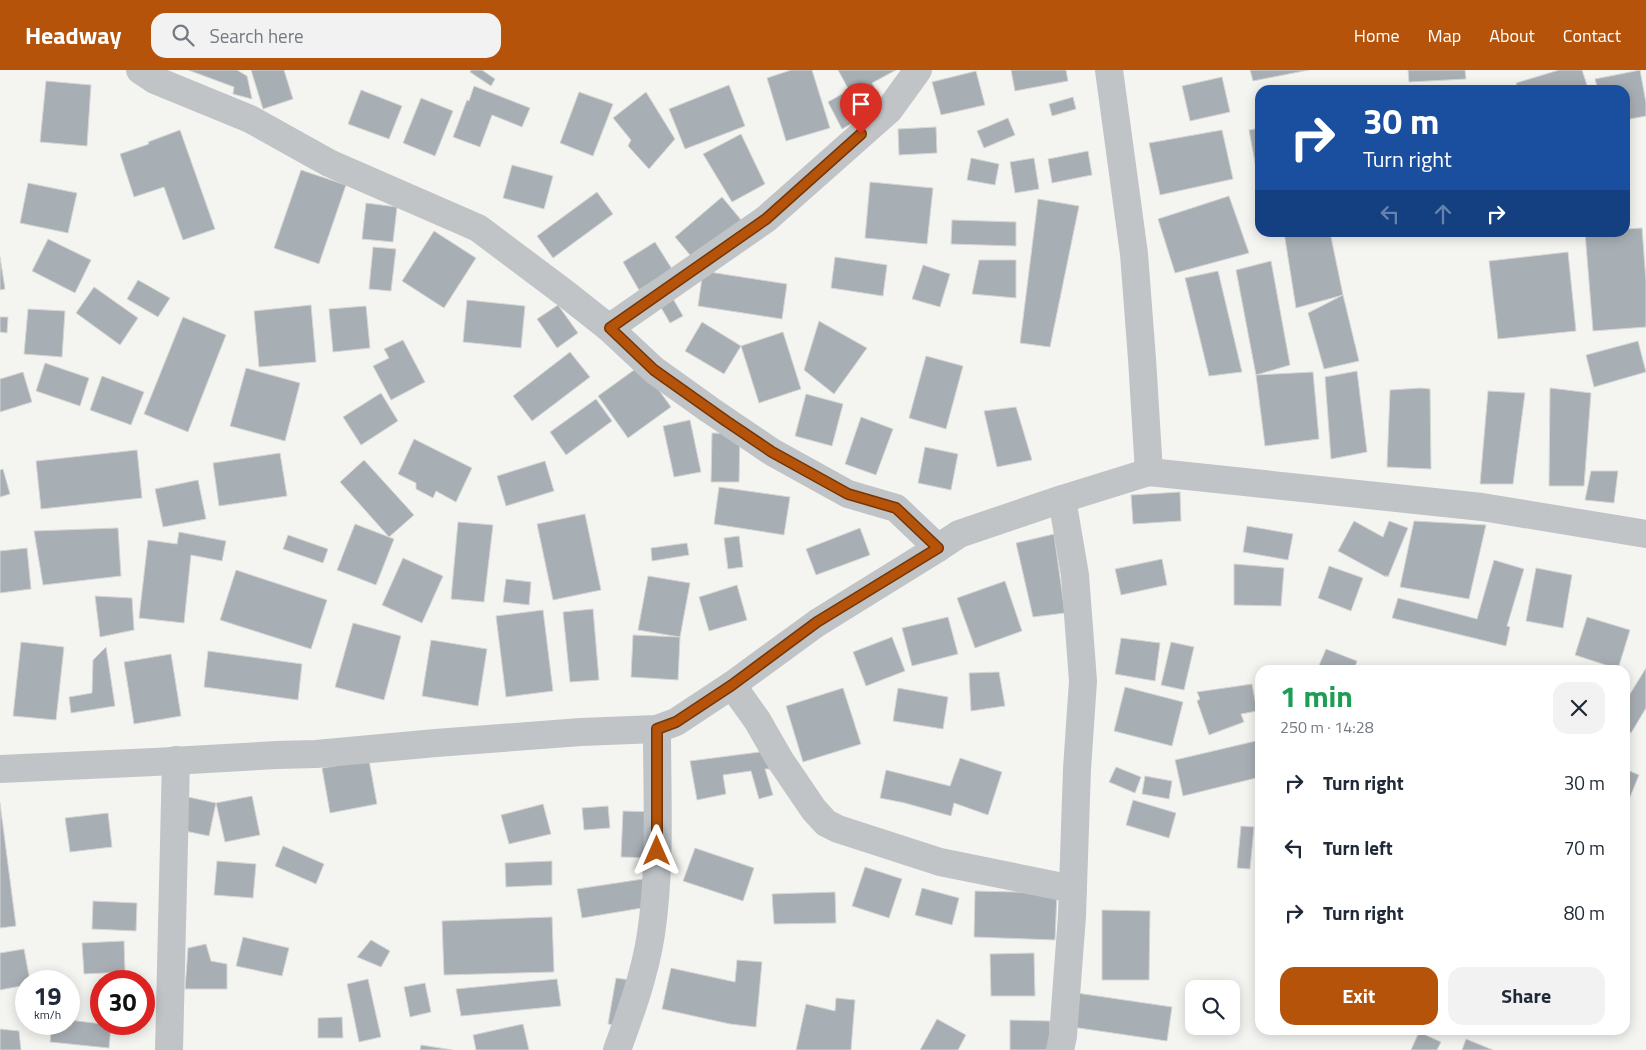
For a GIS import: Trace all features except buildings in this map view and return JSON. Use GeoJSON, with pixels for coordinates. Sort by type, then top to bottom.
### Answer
{"type":"FeatureCollection","features":[{"type":"Feature","properties":{"kind":"street"},"geometry":{"type":"LineString","coordinates":[[140,70],[155,80],[250,119],[329,163],[478,228],[610,328],[654,370],[726,421],[772,452],[848,494],[896,508],[938,548]]}},
{"type":"Feature","properties":{"kind":"street"},"geometry":{"type":"LineString","coordinates":[[610,328],[766,219],[889,110],[918,70]]}},
{"type":"Feature","properties":{"kind":"street"},"geometry":{"type":"LineString","coordinates":[[1109,70],[1134,254],[1149,472]]}},
{"type":"Feature","properties":{"kind":"street"},"geometry":{"type":"LineString","coordinates":[[0,769],[316,754],[436,743],[657,729],[676,722],[732,685],[817,622],[959,534],[1149,472],[1482,507],[1646,534]]}},
{"type":"Feature","properties":{"kind":"street"},"geometry":{"type":"LineString","coordinates":[[1060,1050],[1073,889],[1077,769],[1083,681],[1076,575],[1062,499]]}},
{"type":"Feature","properties":{"kind":"street"},"geometry":{"type":"LineString","coordinates":[[732,685],[814,810],[826,823],[838,829],[940,862],[1073,889]]}},
{"type":"Feature","properties":{"kind":"street"},"geometry":{"type":"LineString","coordinates":[[617,1050],[642,978],[651,935],[657,883],[657,729]]}},
{"type":"Feature","properties":{"kind":"street"},"geometry":{"type":"LineString","coordinates":[[169,1050],[176,760]]}},
{"type":"Feature","properties":{"kind":"route"},"geometry":{"type":"LineString","coordinates":[[657,851],[657,729],[676,722],[732,685],[817,622],[938,548],[896,508],[848,494],[772,452],[654,370],[610,328],[766,219],[861,134]]}}]}
